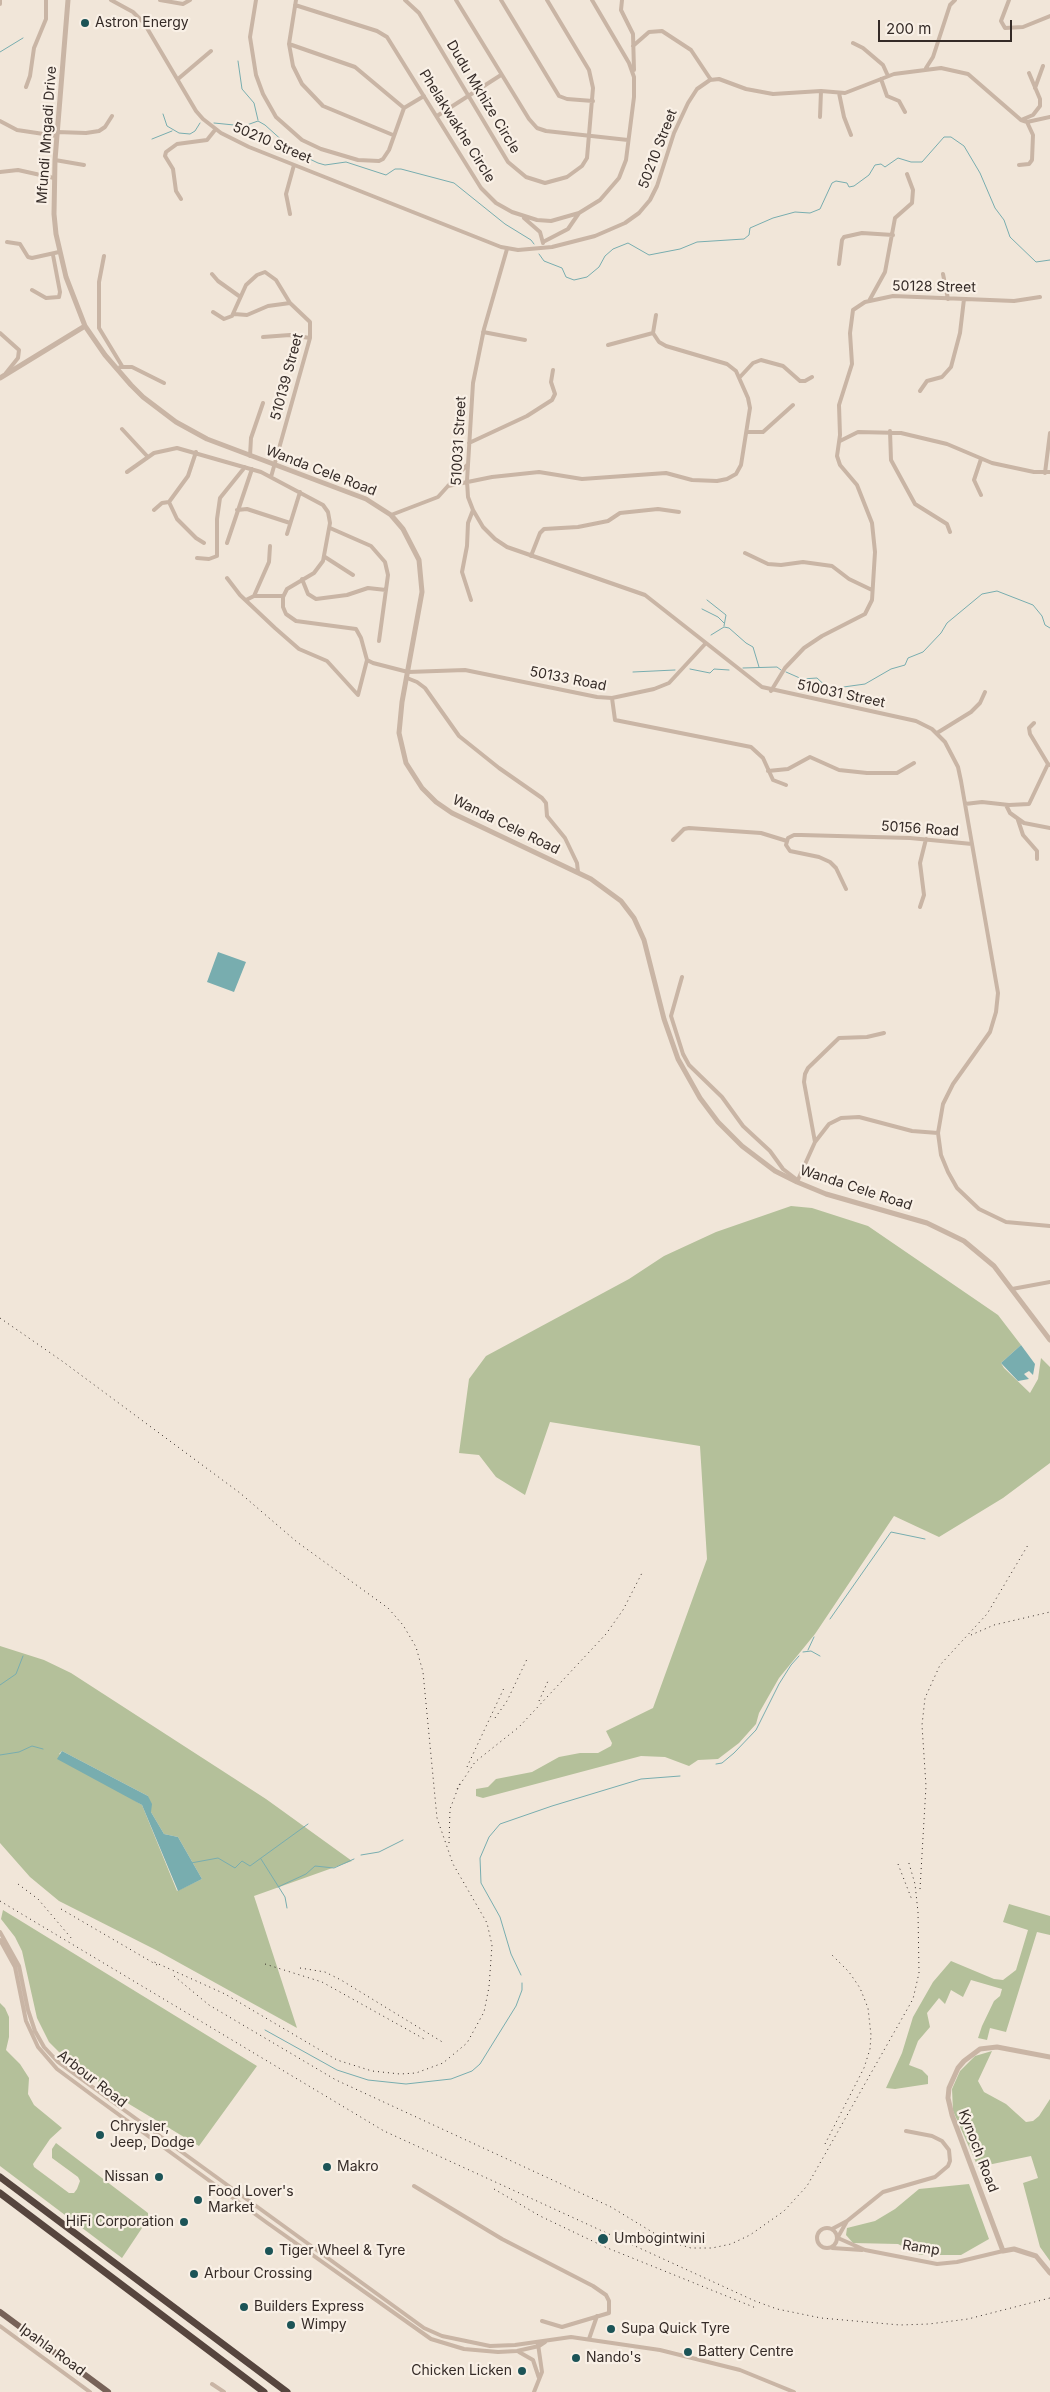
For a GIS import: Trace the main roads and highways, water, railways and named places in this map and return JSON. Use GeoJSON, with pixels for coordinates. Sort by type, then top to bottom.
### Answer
{"type":"FeatureCollection","features":[{"type":"Feature","properties":{"kind":"highway"},"geometry":{"type":"LineString","coordinates":[[0,2177],[287,2392]]}},
{"type":"Feature","properties":{"kind":"highway"},"geometry":{"type":"LineString","coordinates":[[0,2193],[264,2392]]}},
{"type":"Feature","properties":{"kind":"main road"},"geometry":{"type":"LineString","coordinates":[[0,2312],[108,2392]]}},
{"type":"Feature","properties":{"kind":"water"},"geometry":{"type":"Polygon","coordinates":[[[218,952],[246,962],[234,992],[207,982],[218,952]]]}},
{"type":"Feature","properties":{"kind":"water"},"geometry":{"type":"Polygon","coordinates":[[[1021,1345],[1035,1364],[1033,1375],[1029,1371],[1024,1374],[1029,1379],[1018,1381],[1001,1363],[1021,1345]]]}},
{"type":"Feature","properties":{"kind":"water"},"geometry":{"type":"Polygon","coordinates":[[[62,1751],[148,1796],[152,1804],[151,1812],[164,1834],[178,1837],[202,1879],[178,1891],[142,1805],[57,1759],[62,1751]]]}},
{"type":"Feature","properties":{"kind":"waterway"},"geometry":{"type":"LineString","coordinates":[[0,52],[23,38]]}},
{"type":"Feature","properties":{"kind":"waterway"},"geometry":{"type":"LineString","coordinates":[[238,61],[242,89],[254,103],[258,120]]}},
{"type":"Feature","properties":{"kind":"waterway"},"geometry":{"type":"LineString","coordinates":[[163,114],[167,126],[179,133],[190,134],[195,131],[200,123]]}},
{"type":"Feature","properties":{"kind":"waterway"},"geometry":{"type":"LineString","coordinates":[[214,123],[244,126],[258,121],[295,152],[325,165],[346,162],[386,175],[395,169],[401,169],[454,183],[505,224],[531,240],[534,244]]}},
{"type":"Feature","properties":{"kind":"waterway"},"geometry":{"type":"LineString","coordinates":[[152,139],[172,131]]}},
{"type":"Feature","properties":{"kind":"waterway"},"geometry":{"type":"LineString","coordinates":[[539,254],[544,261],[562,268],[566,277],[574,280],[587,277],[599,267],[605,256],[613,249],[628,243],[649,255],[680,249],[697,242],[744,239],[749,235],[750,228],[773,218],[795,212],[810,213],[820,209],[832,183],[836,181],[847,183],[849,187],[854,186],[869,175],[875,165],[881,164],[885,167],[898,158],[911,162],[922,162],[944,137],[951,137],[964,146],[980,173],[995,208],[1004,220],[1010,237],[1036,262],[1050,260]]}},
{"type":"Feature","properties":{"kind":"waterway"},"geometry":{"type":"LineString","coordinates":[[786,672],[802,679],[817,678],[829,689],[865,684],[891,669],[905,665],[908,658],[923,652],[941,633],[947,623],[982,594],[997,591],[1033,605],[1042,616],[1045,625],[1050,628]]}},
{"type":"Feature","properties":{"kind":"waterway"},"geometry":{"type":"LineString","coordinates":[[707,600],[726,615],[724,626]]}},
{"type":"Feature","properties":{"kind":"waterway"},"geometry":{"type":"LineString","coordinates":[[702,609],[718,617],[724,623]]}},
{"type":"Feature","properties":{"kind":"waterway"},"geometry":{"type":"LineString","coordinates":[[711,635],[724,627],[729,628],[753,647],[759,667]]}},
{"type":"Feature","properties":{"kind":"waterway"},"geometry":{"type":"LineString","coordinates":[[743,668],[777,667],[781,670]]}},
{"type":"Feature","properties":{"kind":"waterway"},"geometry":{"type":"LineString","coordinates":[[690,669],[710,673],[714,669],[729,670]]}},
{"type":"Feature","properties":{"kind":"waterway"},"geometry":{"type":"LineString","coordinates":[[633,672],[675,670]]}},
{"type":"Feature","properties":{"kind":"waterway"},"geometry":{"type":"LineString","coordinates":[[830,1619],[891,1532],[925,1539]]}},
{"type":"Feature","properties":{"kind":"waterway"},"geometry":{"type":"LineString","coordinates":[[808,1650],[814,1637]]}},
{"type":"Feature","properties":{"kind":"waterway"},"geometry":{"type":"LineString","coordinates":[[803,1652],[811,1651],[820,1656]]}},
{"type":"Feature","properties":{"kind":"waterway"},"geometry":{"type":"LineString","coordinates":[[0,1685],[16,1674],[23,1656]]}},
{"type":"Feature","properties":{"kind":"waterway"},"geometry":{"type":"LineString","coordinates":[[716,1764],[722,1763],[734,1753],[756,1730],[779,1684],[799,1656]]}},
{"type":"Feature","properties":{"kind":"waterway"},"geometry":{"type":"LineString","coordinates":[[0,1755],[19,1752],[32,1746],[43,1749]]}},
{"type":"Feature","properties":{"kind":"waterway"},"geometry":{"type":"LineString","coordinates":[[521,1975],[511,1954],[500,1917],[481,1883],[480,1858],[489,1837],[500,1824],[552,1806],[641,1779],[680,1776]]}},
{"type":"Feature","properties":{"kind":"waterway"},"geometry":{"type":"LineString","coordinates":[[191,1863],[218,1858],[235,1868],[242,1861],[250,1866],[308,1824]]}},
{"type":"Feature","properties":{"kind":"waterway"},"geometry":{"type":"LineString","coordinates":[[361,1855],[379,1852],[403,1840]]}},
{"type":"Feature","properties":{"kind":"waterway"},"geometry":{"type":"LineString","coordinates":[[261,1859],[285,1897],[287,1908]]}},
{"type":"Feature","properties":{"kind":"waterway"},"geometry":{"type":"LineString","coordinates":[[278,1887],[306,1874],[315,1866],[334,1868],[354,1859]]}},
{"type":"Feature","properties":{"kind":"waterway"},"geometry":{"type":"LineString","coordinates":[[265,2030],[337,2070],[368,2080],[406,2084],[451,2079],[472,2071],[480,2064],[516,2006],[522,1990],[522,1983]]}},
{"type":"Feature","properties":{"kind":"railway"},"geometry":{"type":"LineString","coordinates":[[0,1318],[62,1361],[240,1493],[297,1542],[388,1608],[403,1625],[416,1647],[423,1672],[437,1818],[453,1864],[487,1923],[492,1945],[489,1987],[484,2012],[467,2043],[443,2063],[416,2073],[400,2074],[372,2071],[337,2060],[225,1994],[152,1961]]}},
{"type":"Feature","properties":{"kind":"railway"},"geometry":{"type":"LineString","coordinates":[[920,1889],[926,1786],[922,1725],[925,1698],[940,1665],[987,1614],[1028,1545]]}},
{"type":"Feature","properties":{"kind":"railway"},"geometry":{"type":"LineString","coordinates":[[457,1789],[475,1762],[519,1727],[606,1634],[623,1610],[643,1571]]}},
{"type":"Feature","properties":{"kind":"railway"},"geometry":{"type":"LineString","coordinates":[[971,1635],[994,1625],[1050,1612]]}},
{"type":"Feature","properties":{"kind":"railway"},"geometry":{"type":"LineString","coordinates":[[495,1718],[507,1701],[528,1657]]}},
{"type":"Feature","properties":{"kind":"railway"},"geometry":{"type":"LineString","coordinates":[[539,1701],[548,1681]]}},
{"type":"Feature","properties":{"kind":"railway"},"geometry":{"type":"LineString","coordinates":[[467,1767],[504,1688]]}},
{"type":"Feature","properties":{"kind":"railway"},"geometry":{"type":"LineString","coordinates":[[449,1843],[450,1809],[460,1783]]}},
{"type":"Feature","properties":{"kind":"railway"},"geometry":{"type":"LineString","coordinates":[[174,1976],[209,2005],[336,2080],[611,2207],[667,2241],[691,2248],[712,2248],[731,2244],[750,2235],[784,2211],[807,2186],[913,1999],[919,1973],[918,1912],[915,1884],[908,1860]]}},
{"type":"Feature","properties":{"kind":"railway"},"geometry":{"type":"LineString","coordinates":[[898,1864],[912,1900]]}},
{"type":"Feature","properties":{"kind":"railway"},"geometry":{"type":"LineString","coordinates":[[18,1884],[38,1899],[72,1939]]}},
{"type":"Feature","properties":{"kind":"railway"},"geometry":{"type":"LineString","coordinates":[[0,1901],[384,2131],[755,2301],[777,2309],[821,2318],[900,2325],[929,2324],[968,2319],[1050,2298]]}},
{"type":"Feature","properties":{"kind":"railway"},"geometry":{"type":"LineString","coordinates":[[61,1909],[157,1965]]}},
{"type":"Feature","properties":{"kind":"railway"},"geometry":{"type":"LineString","coordinates":[[825,2144],[864,2068],[870,2049],[871,2035],[868,2008],[860,1988],[849,1972],[830,1953]]}},
{"type":"Feature","properties":{"kind":"railway"},"geometry":{"type":"LineString","coordinates":[[265,1964],[322,1982],[426,2040]]}},
{"type":"Feature","properties":{"kind":"railway"},"geometry":{"type":"LineString","coordinates":[[300,1968],[325,1972],[341,1980],[444,2043]]}},
{"type":"Feature","properties":{"kind":"railway"},"geometry":{"type":"LineString","coordinates":[[494,2189],[540,2216],[605,2247],[756,2308]]}},
{"type":"Feature","properties":{"kind":"place","name":"Astron Energy"},"geometry":{"type":"Point","coordinates":[85,23]}},
{"type":"Feature","properties":{"kind":"place","name":"Chrysler, Jeep, Dodge"},"geometry":{"type":"Point","coordinates":[100,2135]}},
{"type":"Feature","properties":{"kind":"place","name":"Makro"},"geometry":{"type":"Point","coordinates":[327,2167]}},
{"type":"Feature","properties":{"kind":"place","name":"Nissan"},"geometry":{"type":"Point","coordinates":[159,2177]}},
{"type":"Feature","properties":{"kind":"place","name":"Food Lover's Market"},"geometry":{"type":"Point","coordinates":[198,2200]}},
{"type":"Feature","properties":{"kind":"place","name":"HiFi Corporation"},"geometry":{"type":"Point","coordinates":[184,2222]}},
{"type":"Feature","properties":{"kind":"place","name":"Umbogintwini"},"geometry":{"type":"Point","coordinates":[603,2239]}},
{"type":"Feature","properties":{"kind":"place","name":"Tiger Wheel & Tyre"},"geometry":{"type":"Point","coordinates":[269,2251]}},
{"type":"Feature","properties":{"kind":"place","name":"Arbour Crossing"},"geometry":{"type":"Point","coordinates":[194,2274]}},
{"type":"Feature","properties":{"kind":"place","name":"Builders Express"},"geometry":{"type":"Point","coordinates":[244,2307]}},
{"type":"Feature","properties":{"kind":"place","name":"Wimpy"},"geometry":{"type":"Point","coordinates":[291,2325]}},
{"type":"Feature","properties":{"kind":"place","name":"Supa Quick Tyre"},"geometry":{"type":"Point","coordinates":[611,2329]}},
{"type":"Feature","properties":{"kind":"place","name":"Battery Centre"},"geometry":{"type":"Point","coordinates":[688,2352]}},
{"type":"Feature","properties":{"kind":"place","name":"Nando's"},"geometry":{"type":"Point","coordinates":[576,2358]}},
{"type":"Feature","properties":{"kind":"place","name":"Chicken Licken"},"geometry":{"type":"Point","coordinates":[522,2371]}}]}
